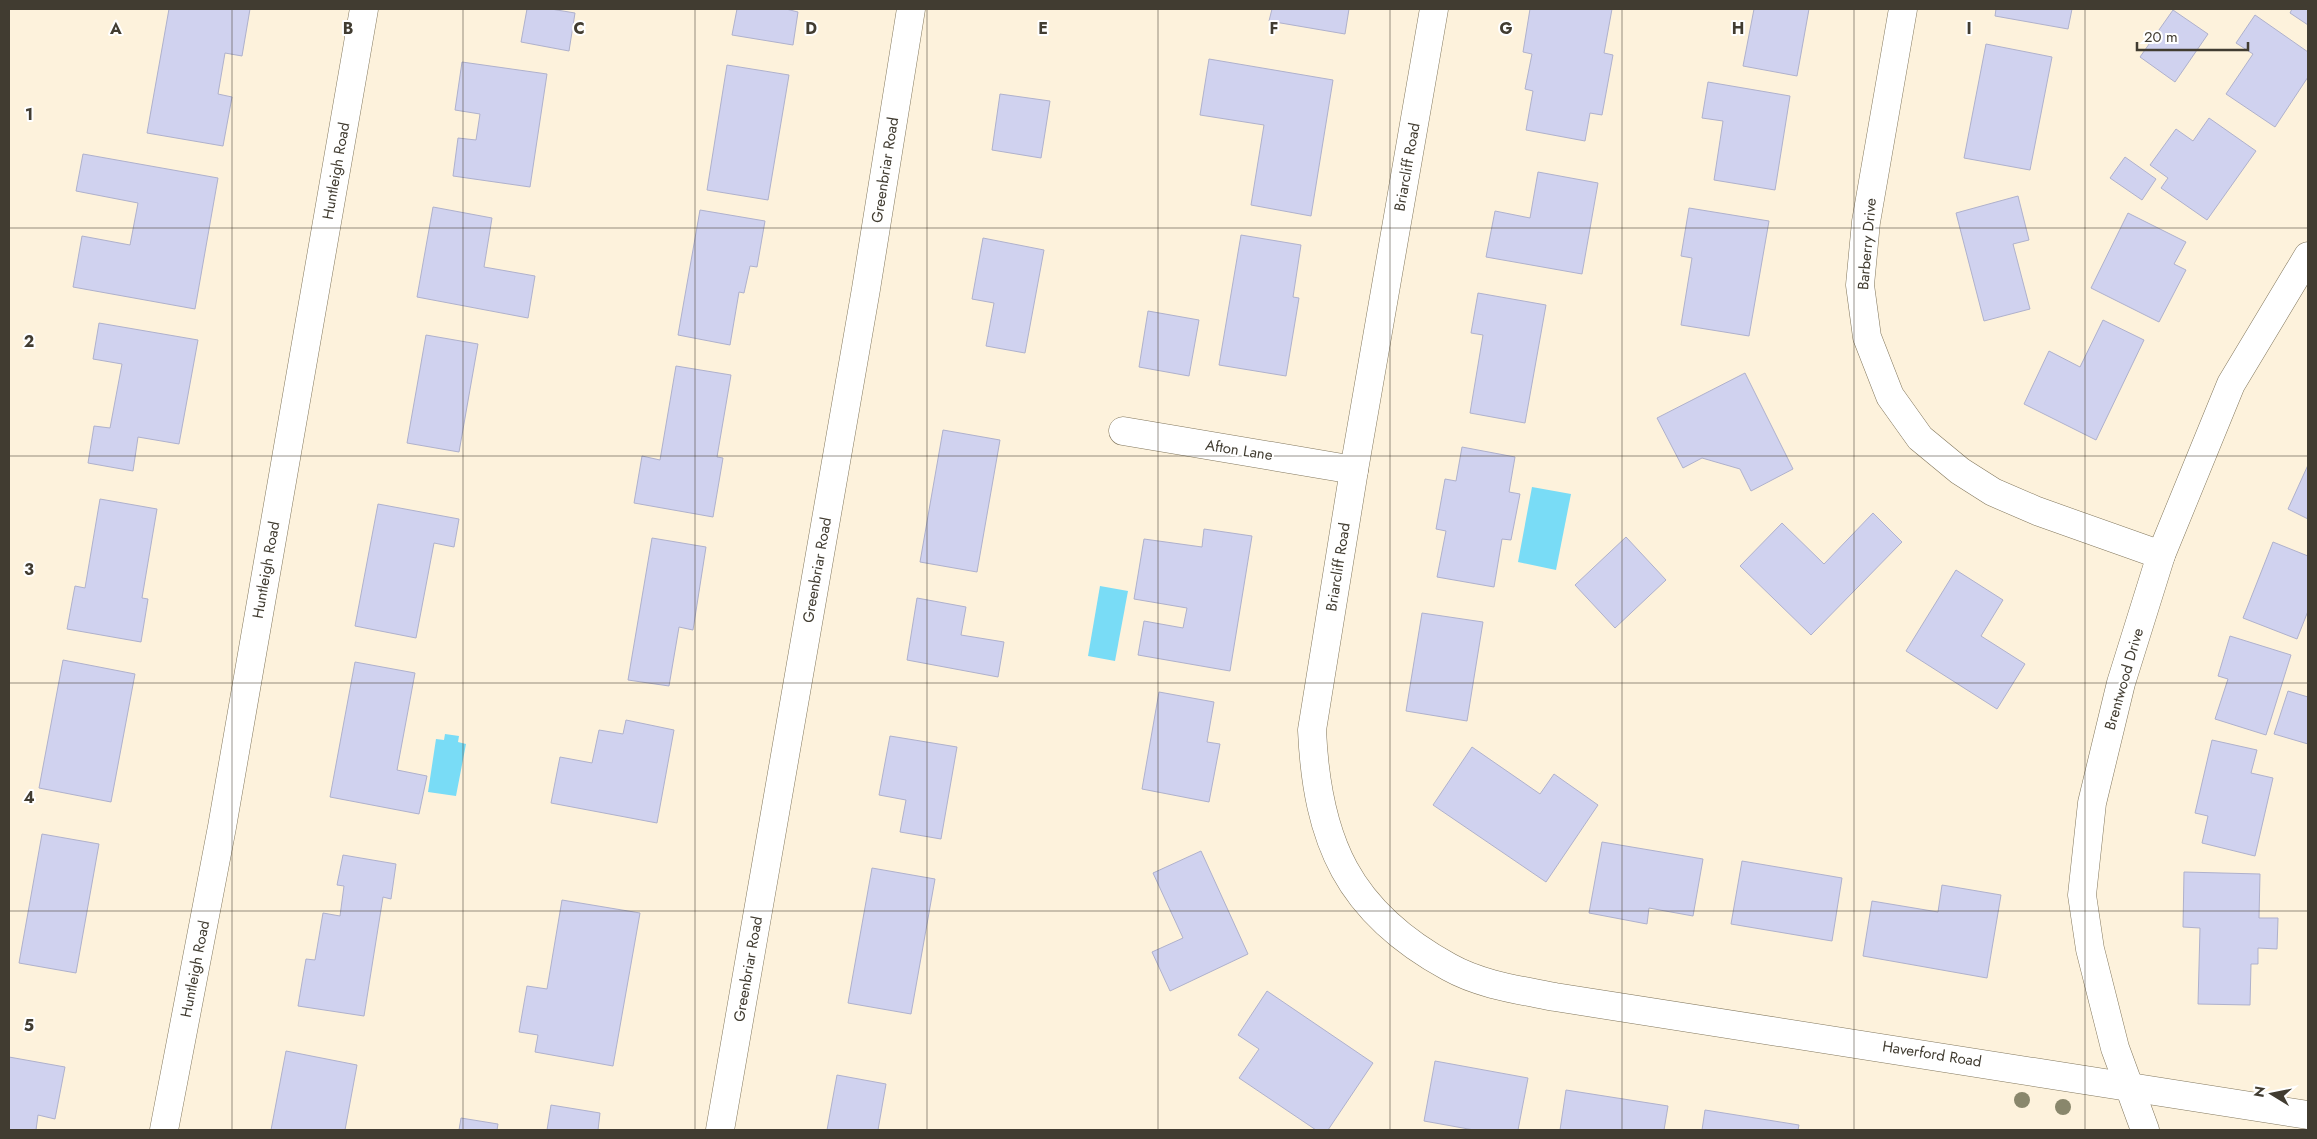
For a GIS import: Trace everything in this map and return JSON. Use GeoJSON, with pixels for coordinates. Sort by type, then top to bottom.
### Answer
{"type":"FeatureCollection","features":[{"type":"Feature","properties":{"kind":"street","name":"Huntleigh Road"},"geometry":{"type":"LineString","coordinates":[[164,1130],[222,827],[364,9]]}},
{"type":"Feature","properties":{"kind":"street","name":"Greenbriar Road"},"geometry":{"type":"LineString","coordinates":[[720,1130],[866,289],[911,9]]}},
{"type":"Feature","properties":{"kind":"street","name":"Briarcliff Road"},"geometry":{"type":"LineString","coordinates":[[1434,9],[1354,470],[1312,730],[1314,774],[1327,834],[1348,878],[1377,916],[1450,968],[1498,985],[1555,997]]}},
{"type":"Feature","properties":{"kind":"street","name":"Barberry Drive"},"geometry":{"type":"LineString","coordinates":[[1903,9],[1866,222],[1860,285],[1867,337],[1890,396],[1920,438],[1960,470],[1993,492],[2161,555]]}},
{"type":"Feature","properties":{"kind":"street","name":"Brentwood Drive"},"geometry":{"type":"LineString","coordinates":[[2145,1130],[2115,1048],[2090,949],[2082,895],[2092,803],[2121,683],[2161,555],[2231,384],[2308,256]]}},
{"type":"Feature","properties":{"kind":"street","name":"Afton Lane"},"geometry":{"type":"LineString","coordinates":[[1123,431],[1354,470]]}},
{"type":"Feature","properties":{"kind":"street","name":"Haverford Road"},"geometry":{"type":"LineString","coordinates":[[1555,997],[2308,1115]]}},
{"type":"Feature","properties":{"kind":"water"},"geometry":{"type":"Polygon","coordinates":[[[1532,487],[1571,494],[1556,570],[1518,562],[1532,487]]]}},
{"type":"Feature","properties":{"kind":"water"},"geometry":{"type":"Polygon","coordinates":[[[1100,586],[1128,591],[1115,661],[1088,656],[1100,586]]]}},
{"type":"Feature","properties":{"kind":"water"},"geometry":{"type":"Polygon","coordinates":[[[445,734],[459,736],[458,742],[466,744],[456,796],[428,792],[436,739],[444,740],[445,734]]]}},
{"type":"Feature","properties":{"kind":"building"},"geometry":{"type":"Polygon","coordinates":[[[169,9],[250,9],[242,56],[225,53],[218,94],[232,97],[223,146],[147,133],[169,9]]]}},
{"type":"Feature","properties":{"kind":"building"},"geometry":{"type":"Polygon","coordinates":[[[527,9],[551,9],[575,13],[569,51],[521,42],[527,9]]]}},
{"type":"Feature","properties":{"kind":"building"},"geometry":{"type":"Polygon","coordinates":[[[737,9],[786,9],[798,12],[793,45],[732,35],[737,9]]]}},
{"type":"Feature","properties":{"kind":"building"},"geometry":{"type":"Polygon","coordinates":[[[1272,9],[1349,9],[1345,34],[1269,21],[1272,9]]]}},
{"type":"Feature","properties":{"kind":"building"},"geometry":{"type":"Polygon","coordinates":[[[1530,9],[1612,9],[1604,53],[1613,55],[1602,115],[1590,113],[1585,141],[1526,130],[1533,91],[1525,89],[1532,54],[1523,52],[1530,9]]]}},
{"type":"Feature","properties":{"kind":"building"},"geometry":{"type":"Polygon","coordinates":[[[1754,9],[1809,9],[1797,76],[1743,66],[1754,9]]]}},
{"type":"Feature","properties":{"kind":"building"},"geometry":{"type":"Polygon","coordinates":[[[1996,9],[2072,9],[2068,29],[1995,16],[1996,9]]]}},
{"type":"Feature","properties":{"kind":"building"},"geometry":{"type":"Polygon","coordinates":[[[2292,9],[2308,9],[2308,25],[2290,13],[2292,9]]]}},
{"type":"Feature","properties":{"kind":"building"},"geometry":{"type":"Polygon","coordinates":[[[2173,10],[2208,34],[2175,82],[2140,57],[2173,10]]]}},
{"type":"Feature","properties":{"kind":"building"},"geometry":{"type":"Polygon","coordinates":[[[2255,15],[2308,52],[2308,77],[2275,127],[2226,94],[2253,54],[2236,43],[2255,15]]]}},
{"type":"Feature","properties":{"kind":"building"},"geometry":{"type":"Polygon","coordinates":[[[1986,44],[2052,57],[2030,170],[1964,158],[1986,44]]]}},
{"type":"Feature","properties":{"kind":"building"},"geometry":{"type":"Polygon","coordinates":[[[1209,59],[1333,80],[1311,216],[1251,205],[1264,125],[1200,115],[1209,59]]]}},
{"type":"Feature","properties":{"kind":"building"},"geometry":{"type":"Polygon","coordinates":[[[462,62],[547,74],[530,187],[453,176],[458,138],[476,140],[480,114],[455,110],[462,62]]]}},
{"type":"Feature","properties":{"kind":"building"},"geometry":{"type":"Polygon","coordinates":[[[727,65],[789,75],[768,200],[707,190],[727,65]]]}},
{"type":"Feature","properties":{"kind":"building"},"geometry":{"type":"Polygon","coordinates":[[[1708,82],[1790,96],[1775,190],[1714,180],[1723,121],[1702,118],[1708,82]]]}},
{"type":"Feature","properties":{"kind":"building"},"geometry":{"type":"Polygon","coordinates":[[[1000,94],[1050,101],[1041,158],[992,150],[1000,94]]]}},
{"type":"Feature","properties":{"kind":"building"},"geometry":{"type":"Polygon","coordinates":[[[2209,118],[2256,151],[2207,220],[2161,188],[2168,178],[2150,165],[2176,129],[2193,141],[2209,118]]]}},
{"type":"Feature","properties":{"kind":"building"},"geometry":{"type":"Polygon","coordinates":[[[83,154],[218,178],[195,309],[73,287],[82,236],[130,245],[138,203],[76,191],[83,154]]]}},
{"type":"Feature","properties":{"kind":"building"},"geometry":{"type":"Polygon","coordinates":[[[2125,157],[2156,179],[2142,200],[2110,178],[2125,157]]]}},
{"type":"Feature","properties":{"kind":"building"},"geometry":{"type":"Polygon","coordinates":[[[1538,172],[1598,183],[1582,274],[1486,257],[1495,211],[1530,218],[1538,172]]]}},
{"type":"Feature","properties":{"kind":"building"},"geometry":{"type":"Polygon","coordinates":[[[2018,196],[2029,240],[2013,244],[2030,309],[1984,321],[1956,213],[2018,196]]]}},
{"type":"Feature","properties":{"kind":"building"},"geometry":{"type":"Polygon","coordinates":[[[433,207],[492,218],[484,267],[535,276],[528,318],[417,297],[433,207]]]}},
{"type":"Feature","properties":{"kind":"building"},"geometry":{"type":"Polygon","coordinates":[[[1689,208],[1769,221],[1749,336],[1681,325],[1692,258],[1681,256],[1689,208]]]}},
{"type":"Feature","properties":{"kind":"building"},"geometry":{"type":"Polygon","coordinates":[[[700,210],[765,221],[757,267],[750,266],[744,293],[739,292],[730,345],[678,335],[700,210]]]}},
{"type":"Feature","properties":{"kind":"building"},"geometry":{"type":"Polygon","coordinates":[[[2128,213],[2186,242],[2174,264],[2186,270],[2159,322],[2091,288],[2128,213]]]}},
{"type":"Feature","properties":{"kind":"building"},"geometry":{"type":"Polygon","coordinates":[[[1241,235],[1301,245],[1293,297],[1299,298],[1286,376],[1219,365],[1241,235]]]}},
{"type":"Feature","properties":{"kind":"building"},"geometry":{"type":"Polygon","coordinates":[[[983,238],[1044,250],[1025,353],[986,346],[994,303],[972,299],[983,238]]]}},
{"type":"Feature","properties":{"kind":"building"},"geometry":{"type":"Polygon","coordinates":[[[1478,293],[1546,305],[1525,423],[1470,413],[1483,335],[1471,333],[1478,293]]]}},
{"type":"Feature","properties":{"kind":"building"},"geometry":{"type":"Polygon","coordinates":[[[1148,311],[1199,320],[1189,376],[1139,367],[1148,311]]]}},
{"type":"Feature","properties":{"kind":"building"},"geometry":{"type":"Polygon","coordinates":[[[2103,320],[2144,340],[2096,440],[2024,404],[2049,351],[2080,367],[2103,320]]]}},
{"type":"Feature","properties":{"kind":"building"},"geometry":{"type":"Polygon","coordinates":[[[99,323],[198,340],[179,444],[138,437],[133,471],[88,463],[94,426],[110,428],[122,364],[93,359],[99,323]]]}},
{"type":"Feature","properties":{"kind":"building"},"geometry":{"type":"Polygon","coordinates":[[[426,335],[478,344],[459,452],[407,443],[426,335]]]}},
{"type":"Feature","properties":{"kind":"building"},"geometry":{"type":"Polygon","coordinates":[[[676,366],[731,375],[717,457],[723,458],[713,517],[634,503],[642,456],[660,460],[676,366]]]}},
{"type":"Feature","properties":{"kind":"building"},"geometry":{"type":"Polygon","coordinates":[[[1745,373],[1793,469],[1751,491],[1740,469],[1702,458],[1683,468],[1657,418],[1745,373]]]}},
{"type":"Feature","properties":{"kind":"building"},"geometry":{"type":"Polygon","coordinates":[[[943,430],[1000,440],[977,572],[920,562],[943,430]]]}},
{"type":"Feature","properties":{"kind":"building"},"geometry":{"type":"Polygon","coordinates":[[[1462,447],[1515,457],[1509,492],[1520,494],[1511,540],[1502,539],[1494,587],[1437,577],[1446,531],[1436,529],[1445,479],[1456,481],[1462,447]]]}},
{"type":"Feature","properties":{"kind":"building"},"geometry":{"type":"Polygon","coordinates":[[[2308,465],[2308,519],[2288,509],[2308,465]]]}},
{"type":"Feature","properties":{"kind":"building"},"geometry":{"type":"Polygon","coordinates":[[[100,499],[157,509],[142,598],[148,599],[141,642],[67,629],[75,586],[85,588],[100,499]]]}},
{"type":"Feature","properties":{"kind":"building"},"geometry":{"type":"Polygon","coordinates":[[[378,504],[459,519],[454,547],[434,543],[416,638],[355,626],[378,504]]]}},
{"type":"Feature","properties":{"kind":"building"},"geometry":{"type":"Polygon","coordinates":[[[1873,513],[1902,542],[1811,635],[1740,566],[1782,523],[1824,564],[1873,513]]]}},
{"type":"Feature","properties":{"kind":"building"},"geometry":{"type":"Polygon","coordinates":[[[1204,529],[1252,536],[1230,671],[1138,655],[1144,621],[1183,628],[1187,608],[1134,599],[1144,539],[1202,547],[1204,529]]]}},
{"type":"Feature","properties":{"kind":"building"},"geometry":{"type":"Polygon","coordinates":[[[1626,537],[1666,580],[1615,628],[1575,585],[1626,537]]]}},
{"type":"Feature","properties":{"kind":"building"},"geometry":{"type":"Polygon","coordinates":[[[652,538],[706,547],[693,630],[679,627],[669,686],[628,680],[652,538]]]}},
{"type":"Feature","properties":{"kind":"building"},"geometry":{"type":"Polygon","coordinates":[[[2273,542],[2308,556],[2308,611],[2297,639],[2243,618],[2273,542]]]}},
{"type":"Feature","properties":{"kind":"building"},"geometry":{"type":"Polygon","coordinates":[[[1956,570],[2003,600],[1981,636],[2025,664],[1997,709],[1906,651],[1956,570]]]}},
{"type":"Feature","properties":{"kind":"building"},"geometry":{"type":"Polygon","coordinates":[[[917,598],[966,607],[961,635],[1004,642],[998,677],[907,660],[917,598]]]}},
{"type":"Feature","properties":{"kind":"building"},"geometry":{"type":"Polygon","coordinates":[[[1422,613],[1483,622],[1467,721],[1406,711],[1422,613]]]}},
{"type":"Feature","properties":{"kind":"building"},"geometry":{"type":"Polygon","coordinates":[[[2230,636],[2291,655],[2266,735],[2215,719],[2228,679],[2218,676],[2230,636]]]}},
{"type":"Feature","properties":{"kind":"building"},"geometry":{"type":"Polygon","coordinates":[[[63,660],[135,674],[111,802],[39,788],[63,660]]]}},
{"type":"Feature","properties":{"kind":"building"},"geometry":{"type":"Polygon","coordinates":[[[355,662],[415,673],[397,770],[427,776],[419,814],[330,797],[355,662]]]}},
{"type":"Feature","properties":{"kind":"building"},"geometry":{"type":"Polygon","coordinates":[[[2288,691],[2308,697],[2308,744],[2274,734],[2288,691]]]}},
{"type":"Feature","properties":{"kind":"building"},"geometry":{"type":"Polygon","coordinates":[[[1159,692],[1214,702],[1207,742],[1220,744],[1209,802],[1142,789],[1159,692]]]}},
{"type":"Feature","properties":{"kind":"building"},"geometry":{"type":"Polygon","coordinates":[[[626,720],[674,730],[657,823],[551,803],[560,757],[592,763],[599,730],[623,734],[626,720]]]}},
{"type":"Feature","properties":{"kind":"building"},"geometry":{"type":"Polygon","coordinates":[[[890,736],[957,747],[941,839],[900,832],[906,800],[879,795],[890,736]]]}},
{"type":"Feature","properties":{"kind":"building"},"geometry":{"type":"Polygon","coordinates":[[[2212,740],[2257,750],[2251,773],[2273,778],[2255,856],[2202,843],[2208,816],[2195,813],[2212,740]]]}},
{"type":"Feature","properties":{"kind":"building"},"geometry":{"type":"Polygon","coordinates":[[[1472,747],[1540,794],[1554,774],[1598,805],[1546,882],[1433,805],[1472,747]]]}},
{"type":"Feature","properties":{"kind":"building"},"geometry":{"type":"Polygon","coordinates":[[[42,834],[99,844],[76,973],[19,963],[42,834]]]}},
{"type":"Feature","properties":{"kind":"building"},"geometry":{"type":"Polygon","coordinates":[[[1602,842],[1703,859],[1693,916],[1649,908],[1647,924],[1589,913],[1602,842]]]}},
{"type":"Feature","properties":{"kind":"building"},"geometry":{"type":"Polygon","coordinates":[[[1201,851],[1248,954],[1170,991],[1152,952],[1183,938],[1153,873],[1201,851]]]}},
{"type":"Feature","properties":{"kind":"building"},"geometry":{"type":"Polygon","coordinates":[[[343,855],[396,864],[391,899],[383,897],[364,1016],[298,1006],[306,959],[315,960],[323,913],[340,916],[344,886],[337,885],[343,855]]]}},
{"type":"Feature","properties":{"kind":"building"},"geometry":{"type":"Polygon","coordinates":[[[1742,861],[1842,878],[1832,941],[1731,924],[1742,861]]]}},
{"type":"Feature","properties":{"kind":"building"},"geometry":{"type":"Polygon","coordinates":[[[872,868],[935,879],[911,1014],[848,1003],[872,868]]]}},
{"type":"Feature","properties":{"kind":"building"},"geometry":{"type":"Polygon","coordinates":[[[2184,872],[2260,874],[2259,918],[2278,918],[2277,949],[2258,948],[2258,964],[2251,964],[2250,1005],[2198,1004],[2200,928],[2183,927],[2184,872]]]}},
{"type":"Feature","properties":{"kind":"building"},"geometry":{"type":"Polygon","coordinates":[[[1942,885],[2001,895],[1987,978],[1863,956],[1872,901],[1938,912],[1942,885]]]}},
{"type":"Feature","properties":{"kind":"building"},"geometry":{"type":"Polygon","coordinates":[[[562,900],[640,913],[613,1066],[535,1052],[538,1035],[519,1032],[527,986],[547,989],[562,900]]]}},
{"type":"Feature","properties":{"kind":"building"},"geometry":{"type":"Polygon","coordinates":[[[1267,991],[1373,1063],[1328,1130],[1316,1130],[1239,1078],[1259,1049],[1238,1035],[1267,991]]]}},
{"type":"Feature","properties":{"kind":"building"},"geometry":{"type":"Polygon","coordinates":[[[286,1051],[357,1065],[345,1130],[271,1130],[286,1051]]]}},
{"type":"Feature","properties":{"kind":"building"},"geometry":{"type":"Polygon","coordinates":[[[9,1057],[65,1067],[55,1119],[38,1115],[36,1130],[9,1130],[9,1057]]]}},
{"type":"Feature","properties":{"kind":"building"},"geometry":{"type":"Polygon","coordinates":[[[1435,1061],[1528,1078],[1518,1130],[1474,1130],[1424,1121],[1435,1061]]]}},
{"type":"Feature","properties":{"kind":"building"},"geometry":{"type":"Polygon","coordinates":[[[837,1075],[886,1084],[878,1130],[827,1130],[837,1075]]]}},
{"type":"Feature","properties":{"kind":"building"},"geometry":{"type":"Polygon","coordinates":[[[1566,1090],[1668,1106],[1664,1130],[1560,1130],[1566,1090]]]}},
{"type":"Feature","properties":{"kind":"building"},"geometry":{"type":"Polygon","coordinates":[[[551,1105],[600,1113],[598,1130],[547,1130],[551,1105]]]}},
{"type":"Feature","properties":{"kind":"building"},"geometry":{"type":"Polygon","coordinates":[[[1705,1110],[1799,1125],[1798,1130],[1702,1130],[1705,1110]]]}},
{"type":"Feature","properties":{"kind":"building"},"geometry":{"type":"Polygon","coordinates":[[[461,1118],[498,1124],[497,1130],[459,1130],[461,1118]]]}}]}
